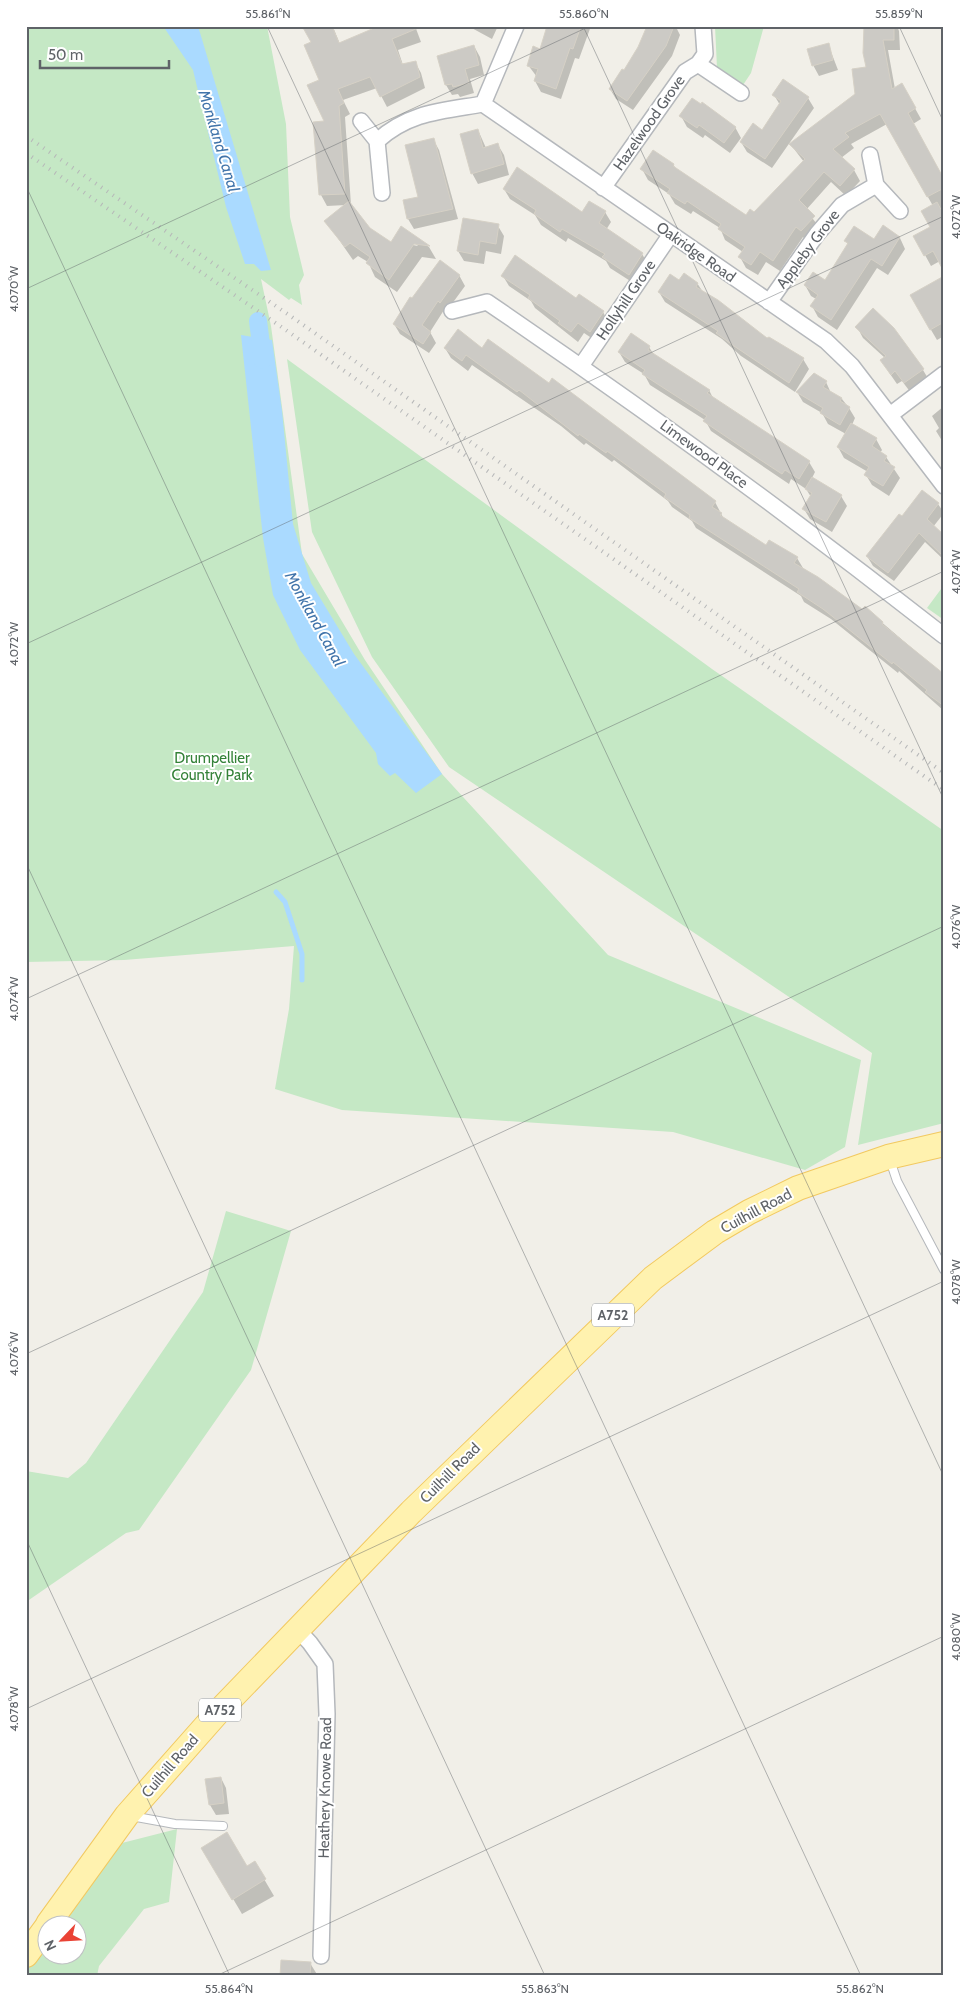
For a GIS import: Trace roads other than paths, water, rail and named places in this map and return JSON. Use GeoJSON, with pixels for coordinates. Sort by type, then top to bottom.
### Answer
{"type":"FeatureCollection","features":[{"type":"Feature","properties":{"kind":"main road","name":"Cuilhill Road"},"geometry":{"type":"LineString","coordinates":[[56,1914],[127,1815],[187,1746],[425,1498],[653,1278],[690,1249],[749,1212],[798,1188],[888,1156],[944,1144]]}},
{"type":"Feature","properties":{"kind":"main road","name":"Cuilhill Road"},"geometry":{"type":"LineString","coordinates":[[26,1955],[38,1939]]}},
{"type":"Feature","properties":{"kind":"street"},"geometry":{"type":"LineString","coordinates":[[377,141],[397,125],[410,118],[422,114],[483,104],[516,26]]}},
{"type":"Feature","properties":{"kind":"street","name":"Hazelwood Grove"},"geometry":{"type":"LineString","coordinates":[[603,188],[674,85],[685,72],[698,64],[705,54],[704,26]]}},
{"type":"Feature","properties":{"kind":"street","name":"Hazelwood Grove"},"geometry":{"type":"LineString","coordinates":[[698,64],[741,93]]}},
{"type":"Feature","properties":{"kind":"street","name":"Oakridge Road"},"geometry":{"type":"LineString","coordinates":[[483,104],[826,341],[840,354],[890,415],[944,486]]}},
{"type":"Feature","properties":{"kind":"street"},"geometry":{"type":"LineString","coordinates":[[361,121],[377,141],[382,193]]}},
{"type":"Feature","properties":{"kind":"street"},"geometry":{"type":"LineString","coordinates":[[870,155],[876,185],[900,211]]}},
{"type":"Feature","properties":{"kind":"street","name":"Appleby Grove"},"geometry":{"type":"LineString","coordinates":[[769,302],[817,234],[842,205],[876,185]]}},
{"type":"Feature","properties":{"kind":"street","name":"Hollyhill Grove"},"geometry":{"type":"LineString","coordinates":[[581,366],[670,234]]}},
{"type":"Feature","properties":{"kind":"street","name":"Limewood Place"},"geometry":{"type":"LineString","coordinates":[[452,312],[487,302],[581,366],[817,536],[944,636]]}},
{"type":"Feature","properties":{"kind":"street"},"geometry":{"type":"LineString","coordinates":[[890,415],[944,374]]}},
{"type":"Feature","properties":{"kind":"street","name":"Heathery Knowe Road"},"geometry":{"type":"LineString","coordinates":[[298,1630],[325,1664],[327,1714],[321,1956]]}},
{"type":"Feature","properties":{"kind":"lane"},"geometry":{"type":"LineString","coordinates":[[888,1156],[897,1181],[944,1270]]}},
{"type":"Feature","properties":{"kind":"lane"},"geometry":{"type":"LineString","coordinates":[[127,1815],[175,1824],[223,1826]]}},
{"type":"Feature","properties":{"kind":"water"},"geometry":{"type":"Polygon","coordinates":[[[163,26],[198,26],[271,270],[261,271],[254,264],[245,264],[226,207],[193,70],[163,26]]]}},
{"type":"Feature","properties":{"kind":"water"},"geometry":{"type":"Polygon","coordinates":[[[241,335],[272,340],[282,411],[293,524],[311,583],[354,654],[442,774],[416,793],[395,773],[390,776],[378,764],[376,753],[300,650],[273,595],[263,538],[241,335]]]}},
{"type":"Feature","properties":{"kind":"waterway","name":"Monkland Canal"},"geometry":{"type":"LineString","coordinates":[[258,321],[263,360]]}},
{"type":"Feature","properties":{"kind":"waterway"},"geometry":{"type":"LineString","coordinates":[[276,892],[285,902],[302,954],[302,980]]}},
{"type":"Feature","properties":{"kind":"railway"},"geometry":{"type":"LineString","coordinates":[[26,136],[289,315],[944,773]]}},
{"type":"Feature","properties":{"kind":"railway"},"geometry":{"type":"LineString","coordinates":[[26,153],[280,326],[944,790]]}},
{"type":"Feature","properties":{"kind":"park label","name":"Drumpellier Country Park"},"geometry":{"type":"Point","coordinates":[212,766]}}]}
